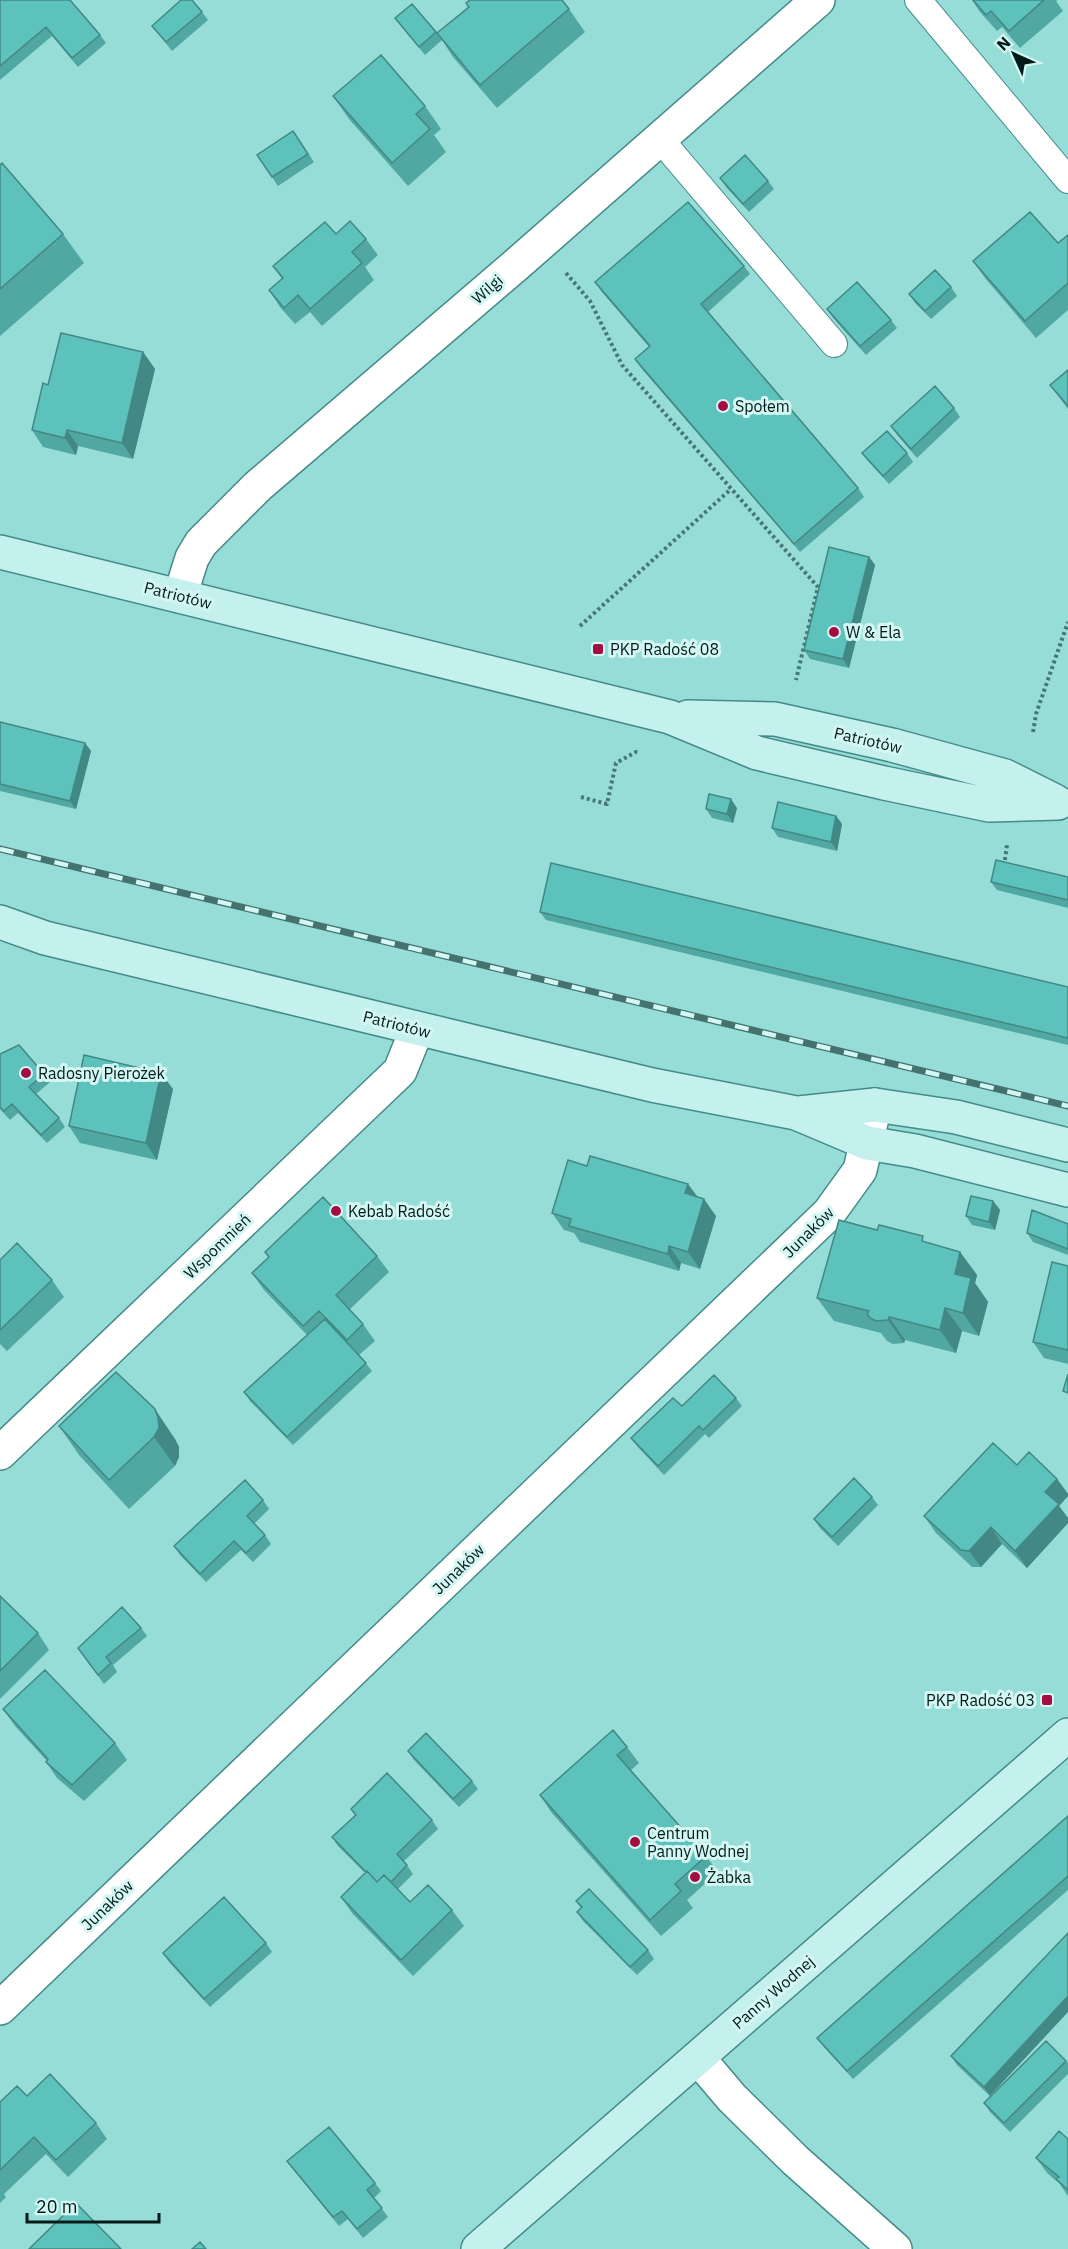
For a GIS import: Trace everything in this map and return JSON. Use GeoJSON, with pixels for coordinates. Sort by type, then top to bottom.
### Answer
{"type":"FeatureCollection","features":[{"type":"Feature","properties":{"kind":"main road","name":"Patriotów"},"geometry":{"type":"LineString","coordinates":[[0,552],[670,717],[775,719],[892,744],[1005,776],[1063,804]]}},
{"type":"Feature","properties":{"kind":"main road","name":"Patriotów"},"geometry":{"type":"LineString","coordinates":[[0,922],[45,938],[417,1029],[652,1085],[796,1113],[867,1143],[915,1151],[1068,1190]]}},
{"type":"Feature","properties":{"kind":"main road","name":"Patriotów"},"geometry":{"type":"LineString","coordinates":[[796,1113],[874,1105],[956,1117],[1068,1145]]}},
{"type":"Feature","properties":{"kind":"main road","name":"Panny Wodnej"},"geometry":{"type":"LineString","coordinates":[[478,2249],[1068,1735]]}},
{"type":"Feature","properties":{"kind":"street","name":"Wilgi"},"geometry":{"type":"LineString","coordinates":[[180,596],[192,558],[201,543],[258,486],[541,243],[818,0]]}},
{"type":"Feature","properties":{"kind":"street","name":"Wspomnień"},"geometry":{"type":"LineString","coordinates":[[0,1453],[400,1071],[417,1029]]}},
{"type":"Feature","properties":{"kind":"street","name":"Junaków"},"geometry":{"type":"LineString","coordinates":[[0,2008],[829,1213],[860,1170],[874,1105]]}},
{"type":"Feature","properties":{"kind":"street"},"geometry":{"type":"LineString","coordinates":[[698,2058],[732,2098],[795,2160],[895,2249]]}},
{"type":"Feature","properties":{"kind":"lane"},"geometry":{"type":"LineString","coordinates":[[918,0],[1068,180]]}},
{"type":"Feature","properties":{"kind":"lane"},"geometry":{"type":"LineString","coordinates":[[660,139],[834,344]]}},
{"type":"Feature","properties":{"kind":"path"},"geometry":{"type":"LineString","coordinates":[[541,243],[590,301],[622,365],[818,586],[796,680]]}},
{"type":"Feature","properties":{"kind":"path"},"geometry":{"type":"LineString","coordinates":[[580,627],[731,489]]}},
{"type":"Feature","properties":{"kind":"path"},"geometry":{"type":"LineString","coordinates":[[1032,732],[1068,622]]}},
{"type":"Feature","properties":{"kind":"path"},"geometry":{"type":"LineString","coordinates":[[1002,876],[1007,845]]}},
{"type":"Feature","properties":{"kind":"building"},"geometry":{"type":"Polygon","coordinates":[[[0,0],[70,0],[100,35],[72,58],[46,27],[0,66],[0,0]]]}},
{"type":"Feature","properties":{"kind":"building"},"geometry":{"type":"Polygon","coordinates":[[[181,0],[192,0],[202,12],[166,42],[152,26],[181,0]]]}},
{"type":"Feature","properties":{"kind":"building"},"geometry":{"type":"Polygon","coordinates":[[[470,0],[562,0],[569,9],[480,85],[437,33],[469,7],[466,3],[470,0]]]}},
{"type":"Feature","properties":{"kind":"building"},"geometry":{"type":"Polygon","coordinates":[[[973,0],[1044,0],[1009,31],[991,11],[986,15],[973,0]]]}},
{"type":"Feature","properties":{"kind":"building"},"geometry":{"type":"Polygon","coordinates":[[[412,4],[436,32],[419,47],[395,18],[412,4]]]}},
{"type":"Feature","properties":{"kind":"building"},"geometry":{"type":"Polygon","coordinates":[[[381,55],[425,106],[416,114],[430,129],[392,163],[333,96],[381,55]]]}},
{"type":"Feature","properties":{"kind":"building"},"geometry":{"type":"Polygon","coordinates":[[[293,131],[308,154],[272,177],[257,155],[293,131]]]}},
{"type":"Feature","properties":{"kind":"building"},"geometry":{"type":"Polygon","coordinates":[[[745,155],[768,181],[743,204],[720,178],[745,155]]]}},
{"type":"Feature","properties":{"kind":"building"},"geometry":{"type":"Polygon","coordinates":[[[2,163],[63,234],[0,289],[0,165],[2,163]]]}},
{"type":"Feature","properties":{"kind":"building"},"geometry":{"type":"Polygon","coordinates":[[[688,202],[744,266],[701,304],[858,488],[794,544],[635,359],[650,346],[595,282],[688,202]]]}},
{"type":"Feature","properties":{"kind":"building"},"geometry":{"type":"Polygon","coordinates":[[[1030,212],[1058,243],[1068,235],[1068,283],[1025,321],[973,261],[1030,212]]]}},
{"type":"Feature","properties":{"kind":"building"},"geometry":{"type":"Polygon","coordinates":[[[350,221],[366,239],[352,252],[362,263],[310,309],[298,295],[284,308],[269,290],[283,278],[273,266],[325,222],[336,234],[350,221]]]}},
{"type":"Feature","properties":{"kind":"building"},"geometry":{"type":"Polygon","coordinates":[[[935,270],[951,287],[925,311],[909,294],[935,270]]]}},
{"type":"Feature","properties":{"kind":"building"},"geometry":{"type":"Polygon","coordinates":[[[857,282],[891,320],[860,346],[827,309],[857,282]]]}},
{"type":"Feature","properties":{"kind":"building"},"geometry":{"type":"Polygon","coordinates":[[[61,333],[143,352],[122,443],[67,430],[65,438],[32,430],[43,383],[48,385],[61,333]]]}},
{"type":"Feature","properties":{"kind":"building"},"geometry":{"type":"Polygon","coordinates":[[[1068,370],[1068,406],[1050,385],[1068,370]]]}},
{"type":"Feature","properties":{"kind":"building"},"geometry":{"type":"Polygon","coordinates":[[[935,386],[954,408],[911,449],[891,426],[935,386]]]}},
{"type":"Feature","properties":{"kind":"building"},"geometry":{"type":"Polygon","coordinates":[[[887,431],[907,453],[883,476],[862,453],[887,431]]]}},
{"type":"Feature","properties":{"kind":"building"},"geometry":{"type":"Polygon","coordinates":[[[829,547],[869,557],[843,659],[804,650],[829,547]]]}},
{"type":"Feature","properties":{"kind":"building"},"geometry":{"type":"Polygon","coordinates":[[[0,722],[85,743],[70,801],[0,784],[0,722]]]}},
{"type":"Feature","properties":{"kind":"building"},"geometry":{"type":"Polygon","coordinates":[[[709,794],[731,799],[727,814],[706,809],[709,794]]]}},
{"type":"Feature","properties":{"kind":"building"},"geometry":{"type":"Polygon","coordinates":[[[778,802],[836,816],[831,842],[772,828],[778,802]]]}},
{"type":"Feature","properties":{"kind":"building"},"geometry":{"type":"Polygon","coordinates":[[[996,860],[1068,877],[1068,900],[991,882],[996,860]]]}},
{"type":"Feature","properties":{"kind":"building"},"geometry":{"type":"Polygon","coordinates":[[[551,863],[1068,987],[1068,1038],[540,912],[551,863]]]}},
{"type":"Feature","properties":{"kind":"building"},"geometry":{"type":"Polygon","coordinates":[[[19,1045],[44,1074],[29,1087],[59,1118],[41,1135],[12,1104],[4,1111],[0,1107],[0,1054],[19,1045]]]}},
{"type":"Feature","properties":{"kind":"building"},"geometry":{"type":"Polygon","coordinates":[[[84,1055],[161,1073],[146,1143],[69,1126],[84,1055]]]}},
{"type":"Feature","properties":{"kind":"building"},"geometry":{"type":"Polygon","coordinates":[[[590,1156],[688,1184],[685,1193],[704,1199],[688,1252],[669,1246],[668,1254],[569,1226],[571,1219],[552,1213],[568,1160],[587,1166],[590,1156]]]}},
{"type":"Feature","properties":{"kind":"building"},"geometry":{"type":"Polygon","coordinates":[[[971,1196],[993,1201],[989,1222],[966,1216],[971,1196]]]}},
{"type":"Feature","properties":{"kind":"building"},"geometry":{"type":"Polygon","coordinates":[[[323,1197],[377,1256],[336,1295],[363,1324],[347,1340],[319,1311],[303,1326],[252,1273],[269,1257],[265,1252],[323,1197]]]}},
{"type":"Feature","properties":{"kind":"building"},"geometry":{"type":"Polygon","coordinates":[[[1032,1210],[1068,1224],[1068,1249],[1027,1233],[1032,1210]]]}},
{"type":"Feature","properties":{"kind":"building"},"geometry":{"type":"Polygon","coordinates":[[[839,1220],[877,1230],[879,1225],[923,1236],[922,1241],[960,1252],[955,1274],[971,1278],[963,1313],[945,1308],[940,1330],[889,1317],[888,1320],[876,1321],[867,1314],[869,1311],[817,1298],[839,1220]]]}},
{"type":"Feature","properties":{"kind":"building"},"geometry":{"type":"Polygon","coordinates":[[[17,1243],[52,1280],[0,1330],[0,1260],[17,1243]]]}},
{"type":"Feature","properties":{"kind":"building"},"geometry":{"type":"Polygon","coordinates":[[[1052,1262],[1068,1266],[1068,1350],[1033,1342],[1052,1262]]]}},
{"type":"Feature","properties":{"kind":"building"},"geometry":{"type":"Polygon","coordinates":[[[325,1319],[366,1363],[287,1437],[244,1392],[325,1319]]]}},
{"type":"Feature","properties":{"kind":"building"},"geometry":{"type":"Polygon","coordinates":[[[116,1372],[155,1409],[159,1428],[154,1437],[109,1480],[59,1426],[116,1372]]]}},
{"type":"Feature","properties":{"kind":"building"},"geometry":{"type":"Polygon","coordinates":[[[1068,1374],[1068,1393],[1063,1391],[1068,1374]]]}},
{"type":"Feature","properties":{"kind":"building"},"geometry":{"type":"Polygon","coordinates":[[[714,1375],[736,1398],[703,1430],[699,1426],[658,1466],[631,1438],[673,1398],[682,1406],[714,1375]]]}},
{"type":"Feature","properties":{"kind":"building"},"geometry":{"type":"Polygon","coordinates":[[[993,1443],[1017,1465],[1029,1452],[1057,1479],[1045,1492],[1059,1504],[1015,1551],[991,1527],[969,1551],[961,1550],[924,1516],[993,1443]]]}},
{"type":"Feature","properties":{"kind":"building"},"geometry":{"type":"Polygon","coordinates":[[[854,1478],[872,1497],[832,1537],[814,1519],[854,1478]]]}},
{"type":"Feature","properties":{"kind":"building"},"geometry":{"type":"Polygon","coordinates":[[[245,1480],[263,1500],[247,1516],[265,1535],[246,1553],[234,1541],[200,1574],[174,1546],[245,1480]]]}},
{"type":"Feature","properties":{"kind":"building"},"geometry":{"type":"Polygon","coordinates":[[[0,1596],[38,1633],[0,1671],[0,1596]]]}},
{"type":"Feature","properties":{"kind":"building"},"geometry":{"type":"Polygon","coordinates":[[[122,1607],[141,1628],[106,1657],[111,1663],[98,1675],[78,1648],[122,1607]]]}},
{"type":"Feature","properties":{"kind":"building"},"geometry":{"type":"Polygon","coordinates":[[[45,1670],[115,1743],[72,1785],[46,1762],[48,1759],[3,1709],[45,1670]]]}},
{"type":"Feature","properties":{"kind":"building","name":"Centrum Panny Wodnej"},"geometry":{"type":"Polygon","coordinates":[[[613,1730],[627,1747],[617,1755],[706,1856],[675,1884],[681,1891],[650,1920],[540,1795],[613,1730]]]}},
{"type":"Feature","properties":{"kind":"building"},"geometry":{"type":"Polygon","coordinates":[[[426,1733],[472,1781],[453,1799],[408,1751],[426,1733]]]}},
{"type":"Feature","properties":{"kind":"building"},"geometry":{"type":"Polygon","coordinates":[[[387,1773],[432,1820],[397,1854],[407,1865],[391,1882],[384,1875],[377,1882],[332,1837],[356,1815],[351,1809],[387,1773]]]}},
{"type":"Feature","properties":{"kind":"building"},"geometry":{"type":"Polygon","coordinates":[[[1068,1816],[1068,1876],[847,2071],[817,2038],[1068,1816]]]}},
{"type":"Feature","properties":{"kind":"building"},"geometry":{"type":"Polygon","coordinates":[[[367,1871],[377,1882],[384,1875],[410,1902],[428,1885],[452,1910],[401,1960],[341,1897],[367,1871]]]}},
{"type":"Feature","properties":{"kind":"building"},"geometry":{"type":"Polygon","coordinates":[[[589,1889],[648,1950],[630,1967],[577,1912],[582,1907],[576,1901],[589,1889]]]}},
{"type":"Feature","properties":{"kind":"building"},"geometry":{"type":"Polygon","coordinates":[[[224,1897],[266,1943],[204,1999],[163,1953],[224,1897]]]}},
{"type":"Feature","properties":{"kind":"building"},"geometry":{"type":"Polygon","coordinates":[[[1068,1933],[1068,1996],[984,2087],[951,2056],[1068,1933]]]}},
{"type":"Feature","properties":{"kind":"building"},"geometry":{"type":"Polygon","coordinates":[[[1046,2041],[1066,2061],[1004,2123],[984,2103],[1046,2041]]]}},
{"type":"Feature","properties":{"kind":"building"},"geometry":{"type":"Polygon","coordinates":[[[50,2074],[96,2123],[56,2160],[34,2137],[0,2170],[0,2102],[17,2086],[27,2096],[50,2074]]]}},
{"type":"Feature","properties":{"kind":"building"},"geometry":{"type":"Polygon","coordinates":[[[329,2127],[375,2183],[367,2190],[382,2208],[357,2229],[342,2211],[333,2217],[287,2161],[329,2127]]]}},
{"type":"Feature","properties":{"kind":"building"},"geometry":{"type":"Polygon","coordinates":[[[1059,2131],[1068,2139],[1068,2190],[1056,2179],[1059,2177],[1036,2158],[1059,2131]]]}},
{"type":"Feature","properties":{"kind":"building"},"geometry":{"type":"Polygon","coordinates":[[[76,2203],[121,2249],[29,2249],[76,2203]]]}},
{"type":"Feature","properties":{"kind":"building"},"geometry":{"type":"Polygon","coordinates":[[[200,2242],[206,2249],[192,2249],[200,2242]]]}},
{"type":"Feature","properties":{"kind":"railway"},"geometry":{"type":"LineString","coordinates":[[0,849],[1068,1106]]}},
{"type":"Feature","properties":{"kind":"place","name":"Społem"},"geometry":{"type":"Point","coordinates":[723,406]}},
{"type":"Feature","properties":{"kind":"place","name":"W & Ela"},"geometry":{"type":"Point","coordinates":[834,632]}},
{"type":"Feature","properties":{"kind":"place","name":"PKP Radość 08"},"geometry":{"type":"Point","coordinates":[598,649]}},
{"type":"Feature","properties":{"kind":"place","name":"Radosny Pierożek"},"geometry":{"type":"Point","coordinates":[26,1073]}},
{"type":"Feature","properties":{"kind":"place","name":"Kebab Radość"},"geometry":{"type":"Point","coordinates":[336,1211]}},
{"type":"Feature","properties":{"kind":"place","name":"PKP Radość 03"},"geometry":{"type":"Point","coordinates":[1047,1700]}},
{"type":"Feature","properties":{"kind":"place","name":"Centrum Panny Wodnej"},"geometry":{"type":"Point","coordinates":[635,1842]}},
{"type":"Feature","properties":{"kind":"place","name":"Żabka"},"geometry":{"type":"Point","coordinates":[695,1877]}}]}
